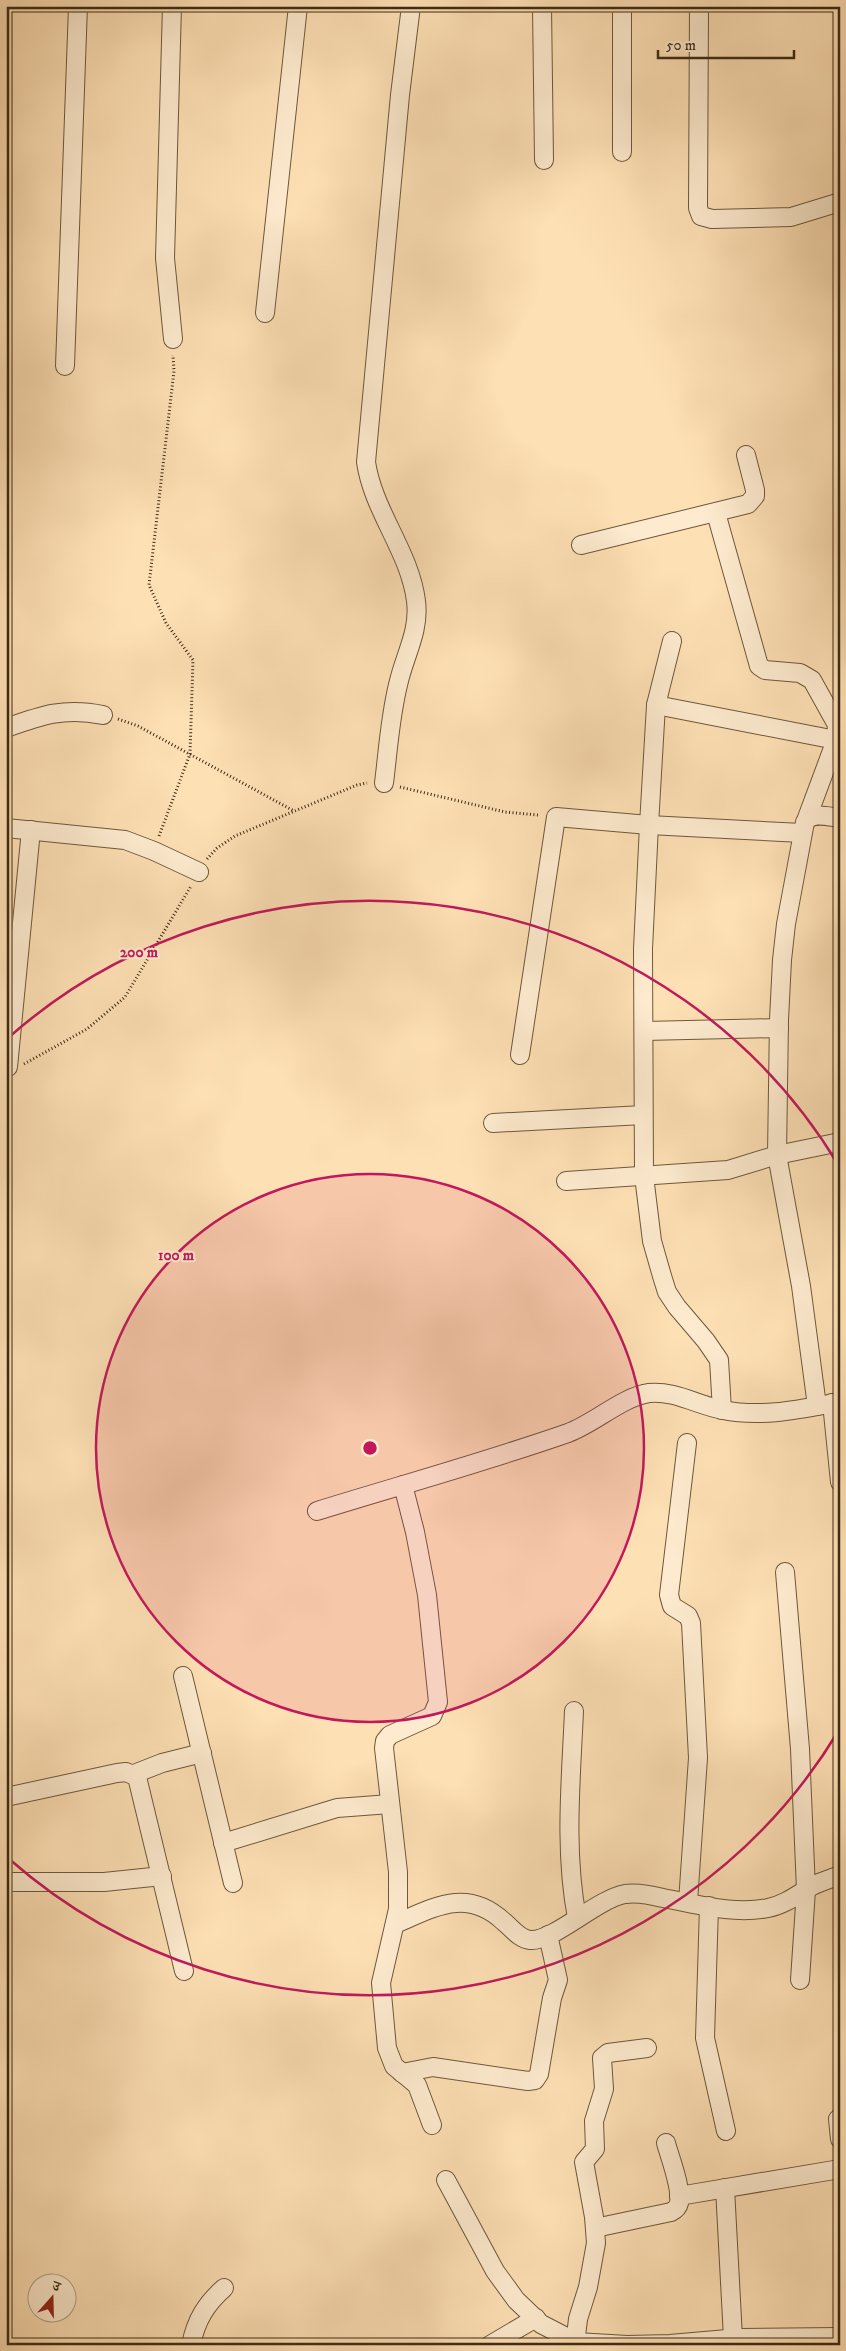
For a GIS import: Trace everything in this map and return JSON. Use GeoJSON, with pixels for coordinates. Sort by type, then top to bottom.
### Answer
{"type":"FeatureCollection","features":[{"type":"Feature","properties":{"kind":"street"},"geometry":{"type":"LineString","coordinates":[[65,366],[78,6]]}},
{"type":"Feature","properties":{"kind":"street"},"geometry":{"type":"LineString","coordinates":[[172,6],[165,258],[172,339]]}},
{"type":"Feature","properties":{"kind":"street"},"geometry":{"type":"LineString","coordinates":[[265,313],[298,6]]}},
{"type":"Feature","properties":{"kind":"street"},"geometry":{"type":"LineString","coordinates":[[384,783],[398,683],[415,636],[416,601],[407,569],[371,487],[366,462],[400,95],[412,6]]}},
{"type":"Feature","properties":{"kind":"street"},"geometry":{"type":"LineString","coordinates":[[542,6],[544,160]]}},
{"type":"Feature","properties":{"kind":"street"},"geometry":{"type":"LineString","coordinates":[[622,6],[622,152]]}},
{"type":"Feature","properties":{"kind":"street"},"geometry":{"type":"LineString","coordinates":[[698,6],[698,208],[701,216],[712,219],[791,217],[840,202]]}},
{"type":"Feature","properties":{"kind":"street"},"geometry":{"type":"LineString","coordinates":[[581,545],[748,504],[755,496],[746,455]]}},
{"type":"Feature","properties":{"kind":"street"},"geometry":{"type":"LineString","coordinates":[[716,513],[759,666],[765,670],[800,673],[812,680],[837,725],[836,740],[805,825],[785,933],[779,1028],[777,1155],[801,1286],[830,1404],[840,1482]]}},
{"type":"Feature","properties":{"kind":"street"},"geometry":{"type":"LineString","coordinates":[[672,641],[656,705],[649,825],[643,949],[644,1176],[652,1241],[667,1292],[676,1307],[706,1341],[719,1360],[722,1410]]}},
{"type":"Feature","properties":{"kind":"street"},"geometry":{"type":"LineString","coordinates":[[656,705],[836,740]]}},
{"type":"Feature","properties":{"kind":"street"},"geometry":{"type":"LineString","coordinates":[[6,728],[39,716],[75,710],[103,715]]}},
{"type":"Feature","properties":{"kind":"street"},"geometry":{"type":"LineString","coordinates":[[520,1055],[556,817],[649,825],[805,825],[815,816],[840,818]]}},
{"type":"Feature","properties":{"kind":"street"},"geometry":{"type":"LineString","coordinates":[[6,828],[125,840],[199,872]]}},
{"type":"Feature","properties":{"kind":"street"},"geometry":{"type":"LineString","coordinates":[[8,1067],[31,830]]}},
{"type":"Feature","properties":{"kind":"street"},"geometry":{"type":"LineString","coordinates":[[644,1031],[779,1028]]}},
{"type":"Feature","properties":{"kind":"street"},"geometry":{"type":"LineString","coordinates":[[494,1123],[643,1115]]}},
{"type":"Feature","properties":{"kind":"street"},"geometry":{"type":"LineString","coordinates":[[566,1181],[728,1170],[777,1155],[840,1142]]}},
{"type":"Feature","properties":{"kind":"street"},"geometry":{"type":"LineString","coordinates":[[317,1511],[569,1432],[648,1393],[665,1394],[722,1410],[758,1414],[830,1404]]}},
{"type":"Feature","properties":{"kind":"street"},"geometry":{"type":"LineString","coordinates":[[687,1442],[669,1595],[672,1606],[688,1616],[691,1623],[698,1758],[688,1902]]}},
{"type":"Feature","properties":{"kind":"street"},"geometry":{"type":"LineString","coordinates":[[403,1485],[415,1532],[427,1595],[438,1702],[432,1716],[390,1735],[385,1741],[398,1872],[398,1909],[381,1983],[389,2057],[394,2066],[417,2085],[432,2125]]}},
{"type":"Feature","properties":{"kind":"street"},"geometry":{"type":"LineString","coordinates":[[786,1572],[800,1749],[806,1890],[800,1980]]}},
{"type":"Feature","properties":{"kind":"street"},"geometry":{"type":"LineString","coordinates":[[183,1676],[233,1883]]}},
{"type":"Feature","properties":{"kind":"street"},"geometry":{"type":"LineString","coordinates":[[574,1711],[569,1828],[572,1890],[577,1918]]}},
{"type":"Feature","properties":{"kind":"street"},"geometry":{"type":"LineString","coordinates":[[6,1797],[117,1773],[134,1774],[162,1763],[202,1753]]}},
{"type":"Feature","properties":{"kind":"street"},"geometry":{"type":"LineString","coordinates":[[134,1774],[139,1780],[184,1971]]}},
{"type":"Feature","properties":{"kind":"street"},"geometry":{"type":"LineString","coordinates":[[223,1843],[323,1811],[337,1808],[390,1804]]}},
{"type":"Feature","properties":{"kind":"street"},"geometry":{"type":"LineString","coordinates":[[394,1924],[440,1905],[457,1901],[481,1906],[498,1916],[521,1937],[532,1940],[548,1935],[610,1898],[626,1894],[642,1894],[731,1909],[767,1909],[782,1904],[806,1890],[840,1875]]}},
{"type":"Feature","properties":{"kind":"street"},"geometry":{"type":"LineString","coordinates":[[6,1882],[104,1882],[162,1876]]}},
{"type":"Feature","properties":{"kind":"street"},"geometry":{"type":"LineString","coordinates":[[709,1906],[705,2038],[726,2131]]}},
{"type":"Feature","properties":{"kind":"street"},"geometry":{"type":"LineString","coordinates":[[402,2073],[433,2067],[528,2081],[535,2080],[539,2074],[552,1998],[558,1980],[548,1935]]}},
{"type":"Feature","properties":{"kind":"street"},"geometry":{"type":"LineString","coordinates":[[575,2343],[578,2319],[594,2262],[595,2228],[584,2162],[595,2149],[594,2121],[604,2089],[602,2058],[608,2052],[647,2048]]}},
{"type":"Feature","properties":{"kind":"street"},"geometry":{"type":"LineString","coordinates":[[838,2119],[840,2139]]}},
{"type":"Feature","properties":{"kind":"street"},"geometry":{"type":"LineString","coordinates":[[595,2228],[672,2212],[679,2204],[679,2196],[666,2143]]}},
{"type":"Feature","properties":{"kind":"street"},"geometry":{"type":"LineString","coordinates":[[679,2196],[840,2169]]}},
{"type":"Feature","properties":{"kind":"street"},"geometry":{"type":"LineString","coordinates":[[446,2180],[495,2271],[516,2300],[541,2324],[575,2343],[670,2344],[733,2338],[840,2337]]}},
{"type":"Feature","properties":{"kind":"street"},"geometry":{"type":"LineString","coordinates":[[725,2188],[733,2338]]}},
{"type":"Feature","properties":{"kind":"street"},"geometry":{"type":"LineString","coordinates":[[191,2345],[199,2318],[207,2304],[224,2288]]}},
{"type":"Feature","properties":{"kind":"street"},"geometry":{"type":"LineString","coordinates":[[490,2345],[536,2318]]}},
{"type":"Feature","properties":{"kind":"path"},"geometry":{"type":"LineString","coordinates":[[154,851],[190,754],[193,660],[166,623],[149,585],[174,371],[172,339]]}},
{"type":"Feature","properties":{"kind":"path"},"geometry":{"type":"LineString","coordinates":[[103,715],[125,720],[295,811]]}},
{"type":"Feature","properties":{"kind":"path"},"geometry":{"type":"LineString","coordinates":[[8,1067],[29,1063],[87,1029],[125,997],[206,859],[217,848],[235,836],[356,785],[384,783],[505,812],[556,817]]}}]}
